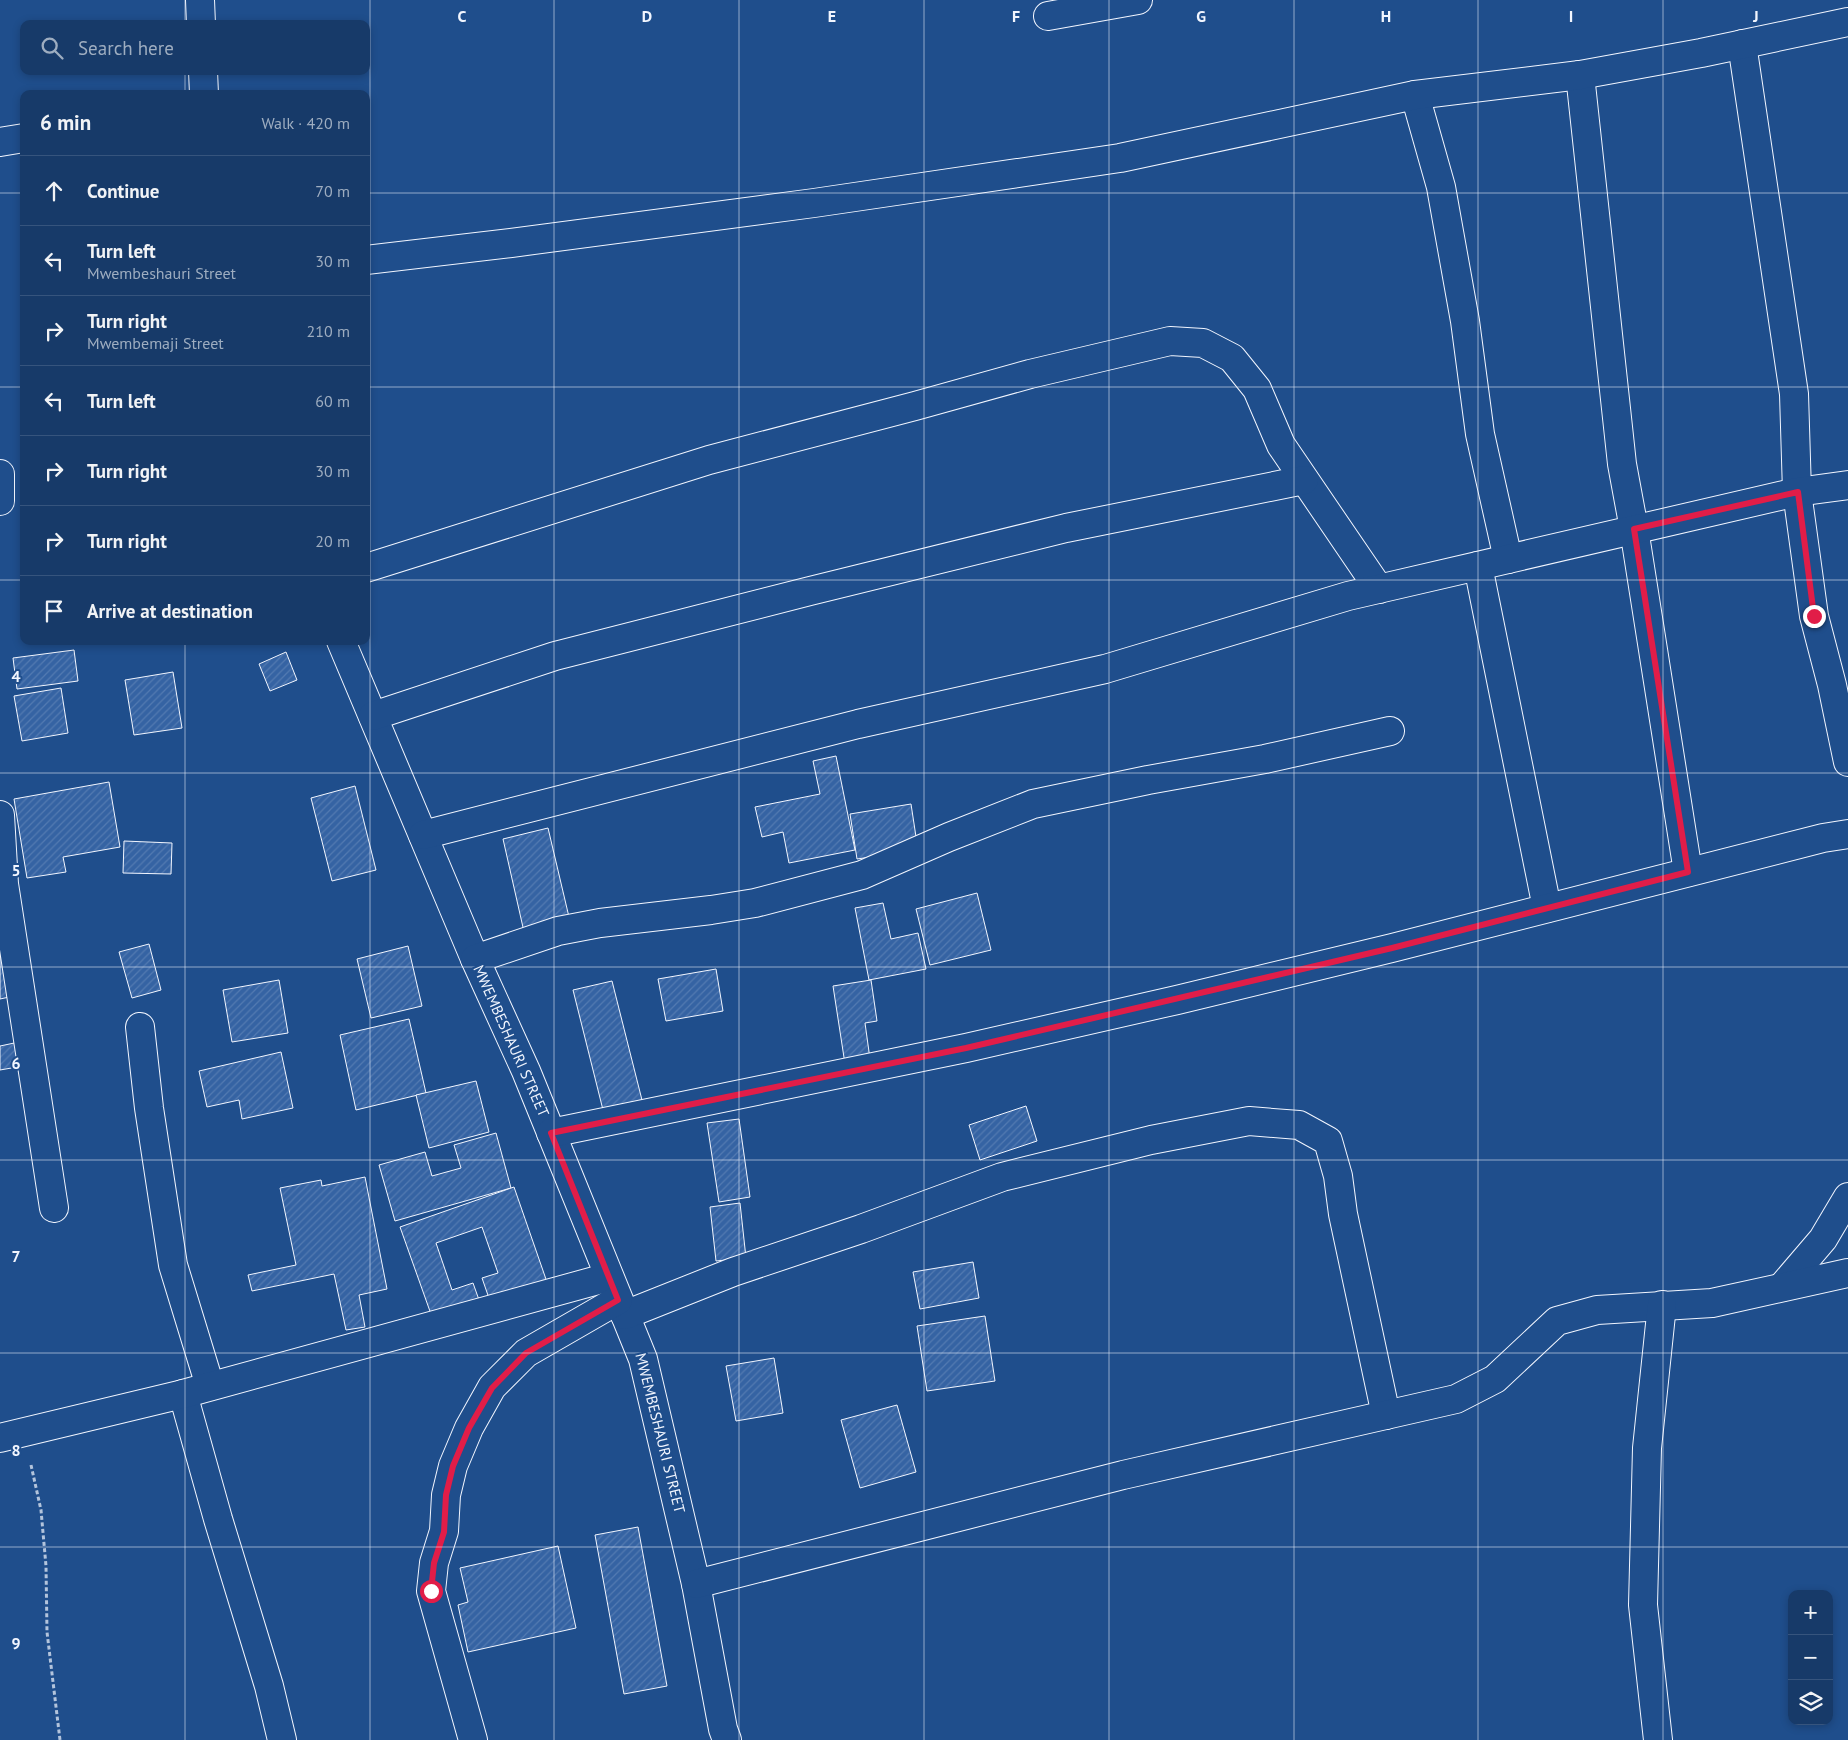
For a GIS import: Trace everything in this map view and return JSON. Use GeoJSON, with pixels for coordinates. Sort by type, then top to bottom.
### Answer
{"type":"FeatureCollection","features":[{"type":"Feature","properties":{"kind":"street"},"geometry":{"type":"LineString","coordinates":[[200,0],[201,20]]}},
{"type":"Feature","properties":{"kind":"street"},"geometry":{"type":"LineString","coordinates":[[1048,16],[1138,0]]}},
{"type":"Feature","properties":{"kind":"street"},"geometry":{"type":"LineString","coordinates":[[370,260],[804,204],[1120,158],[1415,95],[1580,75],[1848,22]]}},
{"type":"Feature","properties":{"kind":"street"},"geometry":{"type":"LineString","coordinates":[[1742,44],[1794,394],[1798,492],[1814,616],[1832,685],[1848,762]]}},
{"type":"Feature","properties":{"kind":"street"},"geometry":{"type":"LineString","coordinates":[[203,75],[204,90]]}},
{"type":"Feature","properties":{"kind":"street"},"geometry":{"type":"LineString","coordinates":[[1580,75],[1622,464],[1688,872]]}},
{"type":"Feature","properties":{"kind":"street"},"geometry":{"type":"LineString","coordinates":[[1415,95],[1441,187],[1466,321],[1480,434],[1508,559]]}},
{"type":"Feature","properties":{"kind":"street"},"geometry":{"type":"LineString","coordinates":[[0,142],[20,139]]}},
{"type":"Feature","properties":{"kind":"street"},"geometry":{"type":"LineString","coordinates":[[370,567],[709,460],[1030,374],[1170,342],[1202,343],[1232,358],[1257,389],[1281,445],[1379,589]]}},
{"type":"Feature","properties":{"kind":"street"},"geometry":{"type":"LineString","coordinates":[[0,474],[0,501]]}},
{"type":"Feature","properties":{"kind":"street"},"geometry":{"type":"LineString","coordinates":[[373,716],[555,656],[810,591],[1066,528],[1304,480]]}},
{"type":"Feature","properties":{"kind":"street"},"geometry":{"type":"LineString","coordinates":[[423,835],[858,724],[1105,669],[1348,596],[1798,492],[1848,486]]}},
{"type":"Feature","properties":{"kind":"street"},"geometry":{"type":"LineString","coordinates":[[1478,566],[1547,908]]}},
{"type":"Feature","properties":{"kind":"street","name":"MWEMBESHAURI STREET"},"geometry":{"type":"LineString","coordinates":[[343,645],[475,959],[526,1071],[643,1359],[696,1584],[723,1728],[727,1740]]}},
{"type":"Feature","properties":{"kind":"street"},"geometry":{"type":"LineString","coordinates":[[475,959],[558,931],[600,922],[711,910],[755,903],[854,878],[1033,804],[1148,780],[1265,759],[1390,731]]}},
{"type":"Feature","properties":{"kind":"street"},"geometry":{"type":"LineString","coordinates":[[0,815],[4,884],[54,1208]]}},
{"type":"Feature","properties":{"kind":"street"},"geometry":{"type":"LineString","coordinates":[[551,1133],[966,1048],[1261,980],[1823,838],[1848,834]]}},
{"type":"Feature","properties":{"kind":"street"},"geometry":{"type":"LineString","coordinates":[[140,1027],[149,1108],[173,1265],[210,1386]]}},
{"type":"Feature","properties":{"kind":"street"},"geometry":{"type":"LineString","coordinates":[[12,1436],[210,1386],[734,1272],[861,1229],[1002,1177],[1151,1140],[1248,1121],[1299,1125],[1328,1141],[1338,1176],[1343,1214],[1386,1415]]}},
{"type":"Feature","properties":{"kind":"street"},"geometry":{"type":"LineString","coordinates":[[1782,1287],[1823,1239],[1848,1197]]}},
{"type":"Feature","properties":{"kind":"street"},"geometry":{"type":"LineString","coordinates":[[696,1584],[1123,1475],[1456,1399],[1495,1380],[1557,1321],[1597,1310],[1712,1303],[1848,1273]]}},
{"type":"Feature","properties":{"kind":"street"},"geometry":{"type":"LineString","coordinates":[[473,1740],[431,1591],[434,1563],[444,1532],[446,1495],[453,1466],[469,1428],[492,1388],[526,1353],[617,1297]]}},
{"type":"Feature","properties":{"kind":"street"},"geometry":{"type":"LineString","coordinates":[[1658,1740],[1642,1605],[1647,1448],[1662,1305]]}},
{"type":"Feature","properties":{"kind":"street"},"geometry":{"type":"LineString","coordinates":[[183,1394],[218,1519],[269,1686],[282,1740]]}},
{"type":"Feature","properties":{"kind":"path"},"geometry":{"type":"LineString","coordinates":[[12,1436],[41,1510],[46,1566],[47,1632],[60,1740]]}},
{"type":"Feature","properties":{"kind":"building"},"geometry":{"type":"Polygon","coordinates":[[[74,650],[78,681],[17,689],[13,658],[74,650]]]}},
{"type":"Feature","properties":{"kind":"building"},"geometry":{"type":"Polygon","coordinates":[[[286,652],[297,680],[270,691],[259,664],[286,652]]]}},
{"type":"Feature","properties":{"kind":"building"},"geometry":{"type":"Polygon","coordinates":[[[173,672],[182,728],[134,735],[125,680],[173,672]]]}},
{"type":"Feature","properties":{"kind":"building"},"geometry":{"type":"Polygon","coordinates":[[[61,688],[68,733],[22,741],[14,696],[61,688]]]}},
{"type":"Feature","properties":{"kind":"building"},"geometry":{"type":"Polygon","coordinates":[[[836,756],[855,850],[789,863],[783,832],[762,837],[755,807],[820,794],[813,761],[836,756]]]}},
{"type":"Feature","properties":{"kind":"building"},"geometry":{"type":"Polygon","coordinates":[[[109,782],[120,847],[63,857],[66,872],[27,878],[14,799],[109,782]]]}},
{"type":"Feature","properties":{"kind":"building"},"geometry":{"type":"Polygon","coordinates":[[[355,786],[376,870],[332,881],[311,798],[355,786]]]}},
{"type":"Feature","properties":{"kind":"building"},"geometry":{"type":"Polygon","coordinates":[[[911,804],[918,850],[857,859],[850,814],[911,804]]]}},
{"type":"Feature","properties":{"kind":"building"},"geometry":{"type":"Polygon","coordinates":[[[548,828],[573,934],[527,945],[503,839],[548,828]]]}},
{"type":"Feature","properties":{"kind":"building"},"geometry":{"type":"Polygon","coordinates":[[[124,841],[172,843],[171,874],[123,873],[124,841]]]}},
{"type":"Feature","properties":{"kind":"building"},"geometry":{"type":"Polygon","coordinates":[[[977,893],[991,950],[930,965],[916,909],[977,893]]]}},
{"type":"Feature","properties":{"kind":"building"},"geometry":{"type":"Polygon","coordinates":[[[883,903],[891,939],[918,933],[926,969],[869,980],[855,908],[883,903]]]}},
{"type":"Feature","properties":{"kind":"building"},"geometry":{"type":"Polygon","coordinates":[[[149,944],[161,990],[132,998],[119,952],[149,944]]]}},
{"type":"Feature","properties":{"kind":"building"},"geometry":{"type":"Polygon","coordinates":[[[408,946],[422,1006],[371,1018],[357,959],[408,946]]]}},
{"type":"Feature","properties":{"kind":"building"},"geometry":{"type":"Polygon","coordinates":[[[7,956],[14,996],[0,999],[0,957],[7,956]]]}},
{"type":"Feature","properties":{"kind":"building"},"geometry":{"type":"Polygon","coordinates":[[[716,969],[723,1011],[666,1021],[658,979],[716,969]]]}},
{"type":"Feature","properties":{"kind":"building"},"geometry":{"type":"Polygon","coordinates":[[[279,980],[288,1033],[232,1042],[223,990],[279,980]]]}},
{"type":"Feature","properties":{"kind":"building"},"geometry":{"type":"Polygon","coordinates":[[[871,980],[877,1021],[865,1023],[870,1059],[845,1064],[833,986],[871,980]]]}},
{"type":"Feature","properties":{"kind":"building"},"geometry":{"type":"Polygon","coordinates":[[[612,981],[644,1108],[605,1118],[573,990],[612,981]]]}},
{"type":"Feature","properties":{"kind":"building"},"geometry":{"type":"Polygon","coordinates":[[[409,1019],[426,1093],[356,1110],[340,1035],[409,1019]]]}},
{"type":"Feature","properties":{"kind":"building"},"geometry":{"type":"Polygon","coordinates":[[[19,1042],[23,1066],[0,1070],[0,1046],[19,1042]]]}},
{"type":"Feature","properties":{"kind":"building"},"geometry":{"type":"Polygon","coordinates":[[[281,1052],[293,1108],[242,1119],[239,1100],[207,1107],[199,1071],[281,1052]]]}},
{"type":"Feature","properties":{"kind":"building"},"geometry":{"type":"Polygon","coordinates":[[[476,1081],[489,1132],[429,1148],[416,1095],[476,1081]]]}},
{"type":"Feature","properties":{"kind":"building"},"geometry":{"type":"Polygon","coordinates":[[[1026,1106],[1037,1141],[980,1160],[969,1125],[1026,1106]]]}},
{"type":"Feature","properties":{"kind":"building"},"geometry":{"type":"Polygon","coordinates":[[[739,1119],[750,1197],[719,1202],[707,1123],[739,1119]]]}},
{"type":"Feature","properties":{"kind":"building"},"geometry":{"type":"Polygon","coordinates":[[[496,1133],[511,1188],[395,1221],[379,1165],[425,1152],[432,1176],[461,1168],[454,1145],[496,1133]]]}},
{"type":"Feature","properties":{"kind":"building"},"geometry":{"type":"Polygon","coordinates":[[[365,1177],[387,1289],[359,1295],[365,1327],[346,1330],[334,1274],[252,1291],[248,1275],[296,1265],[280,1188],[321,1180],[322,1186],[365,1177]]]}},
{"type":"Feature","properties":{"kind":"building"},"geometry":{"type":"Polygon","coordinates":[[[514,1187],[548,1285],[491,1304],[482,1278],[498,1273],[482,1227],[436,1243],[452,1290],[473,1283],[484,1314],[437,1331],[400,1227],[514,1187]]]}},
{"type":"Feature","properties":{"kind":"building"},"geometry":{"type":"Polygon","coordinates":[[[740,1203],[746,1258],[716,1261],[710,1207],[740,1203]]]}},
{"type":"Feature","properties":{"kind":"building"},"geometry":{"type":"Polygon","coordinates":[[[973,1262],[979,1298],[920,1309],[913,1272],[973,1262]]]}},
{"type":"Feature","properties":{"kind":"building"},"geometry":{"type":"Polygon","coordinates":[[[985,1316],[995,1381],[927,1391],[917,1326],[985,1316]]]}},
{"type":"Feature","properties":{"kind":"building"},"geometry":{"type":"Polygon","coordinates":[[[774,1358],[783,1413],[736,1421],[726,1366],[774,1358]]]}},
{"type":"Feature","properties":{"kind":"building"},"geometry":{"type":"Polygon","coordinates":[[[897,1405],[916,1472],[860,1488],[841,1420],[897,1405]]]}},
{"type":"Feature","properties":{"kind":"building"},"geometry":{"type":"Polygon","coordinates":[[[638,1527],[667,1686],[624,1694],[595,1535],[638,1527]]]}},
{"type":"Feature","properties":{"kind":"building"},"geometry":{"type":"Polygon","coordinates":[[[558,1546],[576,1628],[468,1652],[458,1605],[468,1602],[460,1568],[558,1546]]]}},
{"type":"Feature","properties":{"kind":"route"},"geometry":{"type":"LineString","coordinates":[[431,1591],[434,1563],[444,1532],[446,1495],[453,1466],[469,1428],[492,1388],[526,1353],[618,1300],[551,1133],[966,1048],[1177,1000],[1392,948],[1688,872],[1634,529],[1798,492],[1814,616]]}}]}
